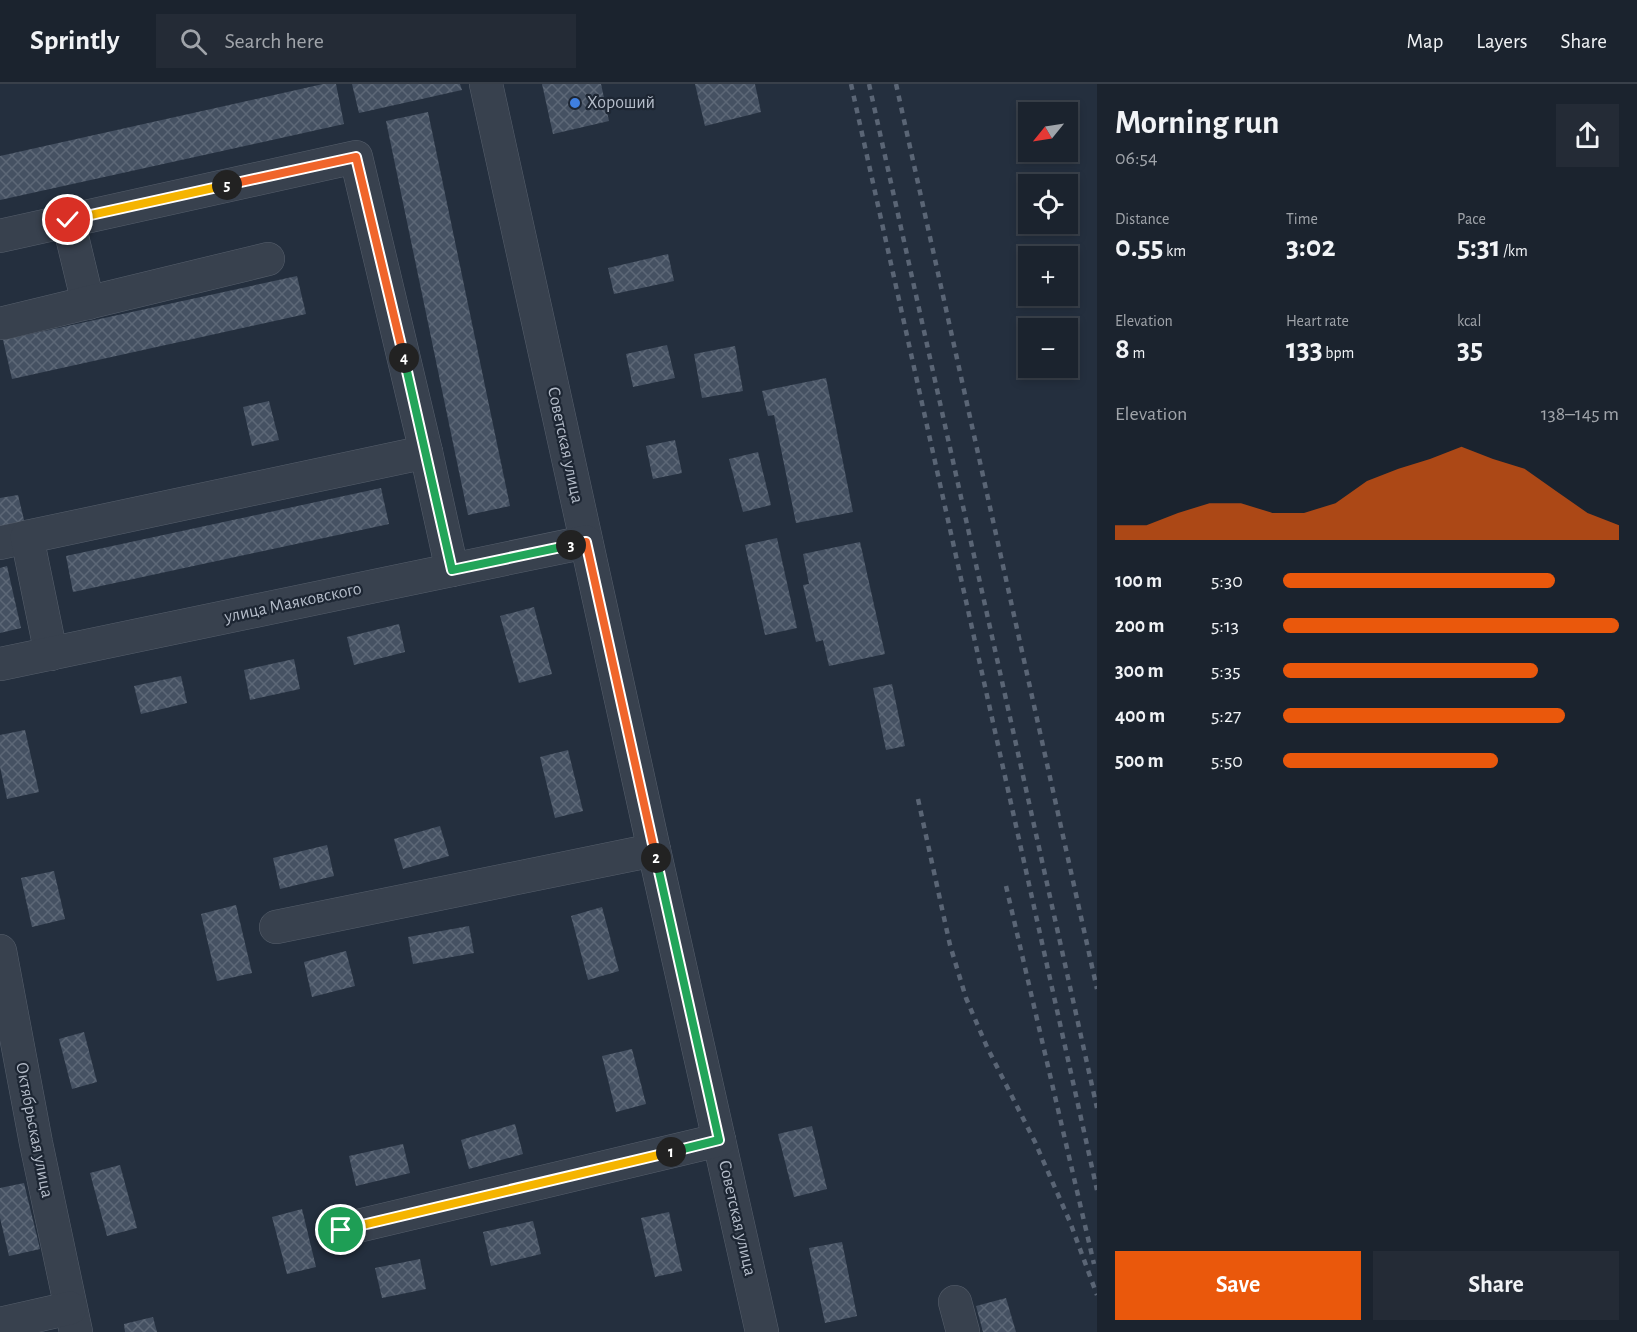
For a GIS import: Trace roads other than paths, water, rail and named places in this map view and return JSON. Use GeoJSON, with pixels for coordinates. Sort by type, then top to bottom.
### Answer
{"type":"FeatureCollection","features":[{"type":"Feature","properties":{"kind":"street","name":"Советская улица"},"geometry":{"type":"LineString","coordinates":[[486,84],[762,1332]]}},
{"type":"Feature","properties":{"kind":"street"},"geometry":{"type":"LineString","coordinates":[[0,236],[356,157],[452,570]]}},
{"type":"Feature","properties":{"kind":"street"},"geometry":{"type":"LineString","coordinates":[[68,220],[88,303]]}},
{"type":"Feature","properties":{"kind":"street"},"geometry":{"type":"LineString","coordinates":[[4,322],[268,259]]}},
{"type":"Feature","properties":{"kind":"street"},"geometry":{"type":"LineString","coordinates":[[51,654],[14,540],[426,452]]}},
{"type":"Feature","properties":{"kind":"street","name":"улица Маяковского"},"geometry":{"type":"LineString","coordinates":[[0,664],[586,542]]}},
{"type":"Feature","properties":{"kind":"street"},"geometry":{"type":"LineString","coordinates":[[276,927],[654,850]]}},
{"type":"Feature","properties":{"kind":"street","name":"Октябрьская улица"},"geometry":{"type":"LineString","coordinates":[[0,951],[36,1143],[73,1320],[0,1323]]}},
{"type":"Feature","properties":{"kind":"street"},"geometry":{"type":"LineString","coordinates":[[341,1230],[719,1140]]}},
{"type":"Feature","properties":{"kind":"railway"},"geometry":{"type":"LineString","coordinates":[[851,84],[1097,1190]]}},
{"type":"Feature","properties":{"kind":"railway"},"geometry":{"type":"LineString","coordinates":[[869,84],[1097,1108]]}},
{"type":"Feature","properties":{"kind":"railway"},"geometry":{"type":"LineString","coordinates":[[896,84],[1097,989]]}},
{"type":"Feature","properties":{"kind":"railway"},"geometry":{"type":"LineString","coordinates":[[918,799],[950,945],[966,998],[987,1047],[1035,1142],[1070,1222],[1097,1295]]}},
{"type":"Feature","properties":{"kind":"railway"},"geometry":{"type":"LineString","coordinates":[[1006,886],[1094,1264]]}},
{"type":"Feature","properties":{"kind":"place","name":"Хороший"},"geometry":{"type":"Point","coordinates":[575,103]}}]}
